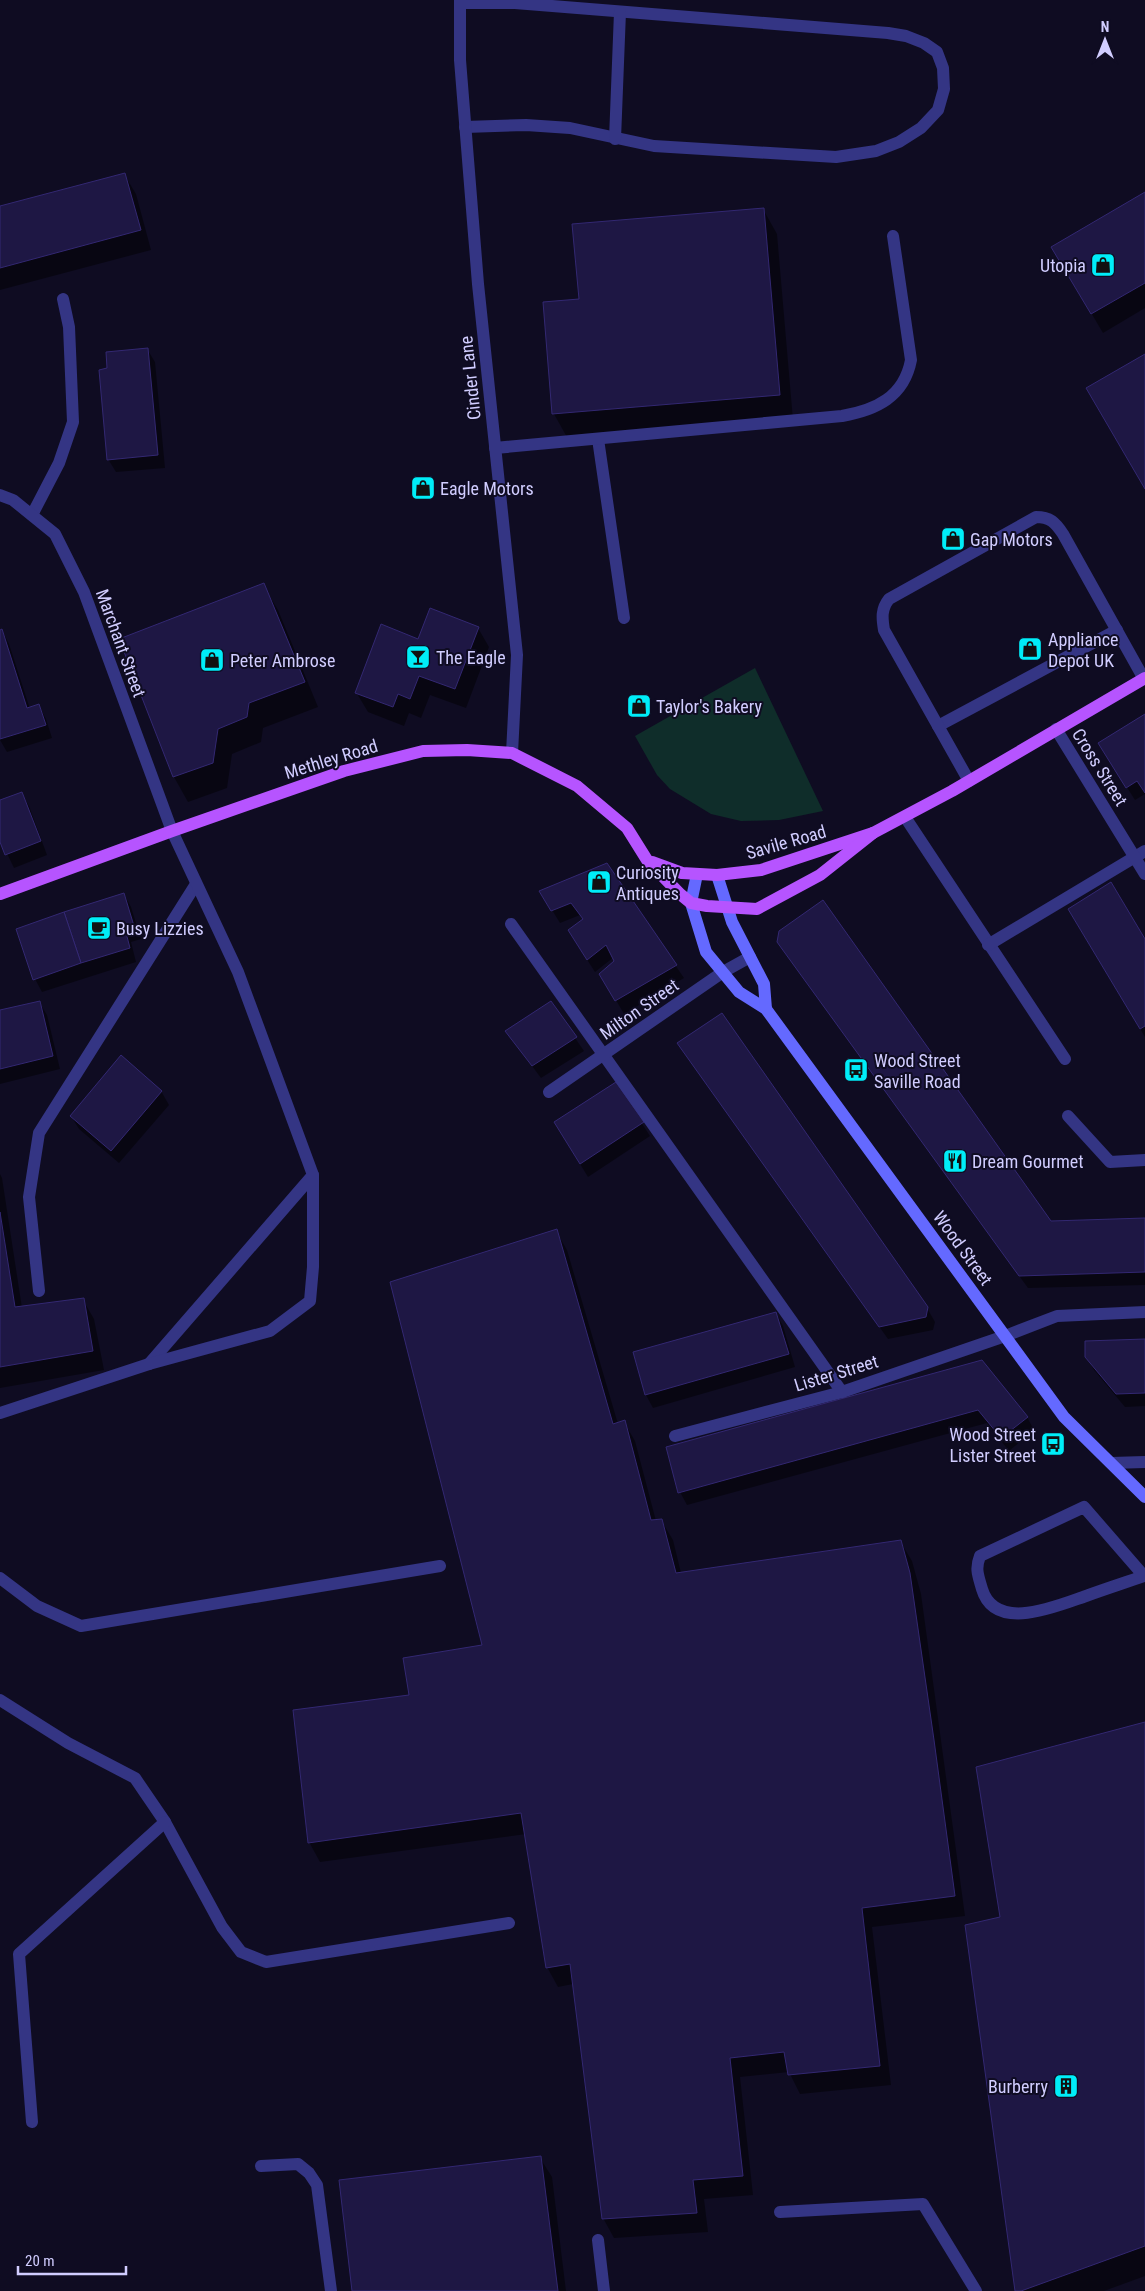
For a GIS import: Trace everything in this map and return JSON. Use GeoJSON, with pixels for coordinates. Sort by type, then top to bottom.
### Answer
{"type":"FeatureCollection","features":[{"type":"Feature","properties":{"kind":"main road","name":"Savile Road"},"geometry":{"type":"LineString","coordinates":[[647,860],[682,873],[717,875],[761,870],[873,833],[969,781],[1144,678]]}},
{"type":"Feature","properties":{"kind":"main road","name":"Methley Road"},"geometry":{"type":"LineString","coordinates":[[0,894],[344,771],[423,752],[467,750],[512,753],[577,786],[627,828],[647,860]]}},
{"type":"Feature","properties":{"kind":"main road","name":"Savile Road"},"geometry":{"type":"LineString","coordinates":[[691,903],[728,909],[757,909],[820,875],[873,833]]}},
{"type":"Feature","properties":{"kind":"main road"},"geometry":{"type":"LineString","coordinates":[[647,860],[691,903]]}},
{"type":"Feature","properties":{"kind":"street"},"geometry":{"type":"LineString","coordinates":[[460,2],[515,3],[906,36],[924,43],[937,52],[943,68],[944,89],[938,110],[921,128],[898,142],[876,151],[836,156],[654,146],[570,128],[535,125],[465,127]]}},
{"type":"Feature","properties":{"kind":"street","name":"Cinder Lane"},"geometry":{"type":"LineString","coordinates":[[460,2],[460,60],[478,284],[517,655],[512,753]]}},
{"type":"Feature","properties":{"kind":"street"},"geometry":{"type":"LineString","coordinates":[[616,138],[620,12]]}},
{"type":"Feature","properties":{"kind":"street"},"geometry":{"type":"LineString","coordinates":[[495,448],[842,416],[870,410],[886,402],[901,386],[909,370],[911,360],[893,236]]}},
{"type":"Feature","properties":{"kind":"street"},"geometry":{"type":"LineString","coordinates":[[32,515],[59,463],[73,422],[69,327],[63,299]]}},
{"type":"Feature","properties":{"kind":"street"},"geometry":{"type":"LineString","coordinates":[[598,439],[624,618]]}},
{"type":"Feature","properties":{"kind":"street","name":"Marchant Street"},"geometry":{"type":"LineString","coordinates":[[0,494],[13,500],[55,534],[84,592],[172,831],[238,972],[312,1175]]}},
{"type":"Feature","properties":{"kind":"street"},"geometry":{"type":"LineString","coordinates":[[969,781],[884,630],[882,619],[884,606],[888,599],[1036,517],[1046,517],[1055,522],[1144,678]]}},
{"type":"Feature","properties":{"kind":"street"},"geometry":{"type":"LineString","coordinates":[[938,726],[1117,630]]}},
{"type":"Feature","properties":{"kind":"street","name":"Cross Street"},"geometry":{"type":"LineString","coordinates":[[1056,729],[1140,854],[1145,874]]}},
{"type":"Feature","properties":{"kind":"street"},"geometry":{"type":"LineString","coordinates":[[905,817],[1065,1059]]}},
{"type":"Feature","properties":{"kind":"street"},"geometry":{"type":"LineString","coordinates":[[988,945],[1140,854]]}},
{"type":"Feature","properties":{"kind":"street","name":"Wood Street"},"geometry":{"type":"LineString","coordinates":[[697,874],[691,903],[706,952],[739,992],[766,1009],[1064,1417],[1145,1496]]}},
{"type":"Feature","properties":{"kind":"street"},"geometry":{"type":"LineString","coordinates":[[717,875],[732,922],[764,984],[766,1009]]}},
{"type":"Feature","properties":{"kind":"street"},"geometry":{"type":"LineString","coordinates":[[39,1291],[30,1197],[39,1133],[196,884]]}},
{"type":"Feature","properties":{"kind":"street"},"geometry":{"type":"LineString","coordinates":[[511,924],[842,1392]]}},
{"type":"Feature","properties":{"kind":"street","name":"Milton Street"},"geometry":{"type":"LineString","coordinates":[[549,1092],[723,972],[750,957]]}},
{"type":"Feature","properties":{"kind":"street"},"geometry":{"type":"LineString","coordinates":[[1068,1116],[1110,1162],[1145,1160]]}},
{"type":"Feature","properties":{"kind":"street"},"geometry":{"type":"LineString","coordinates":[[0,1413],[149,1364],[270,1331],[310,1301],[312,1175]]}},
{"type":"Feature","properties":{"kind":"street"},"geometry":{"type":"LineString","coordinates":[[149,1364],[312,1175]]}},
{"type":"Feature","properties":{"kind":"street","name":"Lister Street"},"geometry":{"type":"LineString","coordinates":[[675,1436],[842,1392],[1005,1336],[1057,1316],[1145,1312]]}},
{"type":"Feature","properties":{"kind":"street"},"geometry":{"type":"LineString","coordinates":[[1111,1463],[1145,1462]]}},
{"type":"Feature","properties":{"kind":"street"},"geometry":{"type":"LineString","coordinates":[[1084,1507],[1144,1576],[1037,1612],[1013,1614],[996,1609],[983,1594],[975,1568],[980,1556],[1084,1507]]}},
{"type":"Feature","properties":{"kind":"street"},"geometry":{"type":"LineString","coordinates":[[0,1578],[37,1606],[82,1626],[440,1566]]}},
{"type":"Feature","properties":{"kind":"street"},"geometry":{"type":"LineString","coordinates":[[0,1700],[68,1743],[135,1778],[166,1822],[222,1928],[241,1952],[266,1962],[509,1923]]}},
{"type":"Feature","properties":{"kind":"street"},"geometry":{"type":"LineString","coordinates":[[32,2122],[20,1954],[166,1822]]}},
{"type":"Feature","properties":{"kind":"street"},"geometry":{"type":"LineString","coordinates":[[261,2166],[298,2164],[309,2173],[317,2185],[331,2291]]}},
{"type":"Feature","properties":{"kind":"street"},"geometry":{"type":"LineString","coordinates":[[780,2212],[923,2204],[976,2291]]}},
{"type":"Feature","properties":{"kind":"street"},"geometry":{"type":"LineString","coordinates":[[598,2240],[604,2291]]}},
{"type":"Feature","properties":{"kind":"green space"},"geometry":{"type":"Polygon","coordinates":[[[755,668],[823,811],[779,820],[741,821],[711,814],[670,789],[657,775],[635,736],[755,668]]]}},
{"type":"Feature","properties":{"kind":"building"},"geometry":{"type":"Polygon","coordinates":[[[125,173],[141,230],[0,268],[0,206],[125,173]]]}},
{"type":"Feature","properties":{"kind":"building","name":"Utopia"},"geometry":{"type":"Polygon","coordinates":[[[1145,192],[1145,283],[1091,314],[1051,247],[1145,192]]]}},
{"type":"Feature","properties":{"kind":"building"},"geometry":{"type":"Polygon","coordinates":[[[764,208],[780,395],[552,414],[543,302],[579,299],[572,224],[764,208]]]}},
{"type":"Feature","properties":{"kind":"building"},"geometry":{"type":"Polygon","coordinates":[[[148,348],[158,455],[107,460],[99,370],[107,368],[106,352],[148,348]]]}},
{"type":"Feature","properties":{"kind":"building"},"geometry":{"type":"Polygon","coordinates":[[[1145,354],[1145,489],[1086,388],[1145,354]]]}},
{"type":"Feature","properties":{"kind":"building","name":"Peter Ambrose"},"geometry":{"type":"Polygon","coordinates":[[[264,583],[305,682],[249,703],[247,717],[218,729],[213,763],[173,777],[119,639],[264,583]]]}},
{"type":"Feature","properties":{"kind":"building","name":"The Eagle"},"geometry":{"type":"Polygon","coordinates":[[[430,608],[479,627],[455,689],[419,676],[410,699],[398,694],[393,707],[355,693],[381,624],[418,639],[430,608]]]}},
{"type":"Feature","properties":{"kind":"building"},"geometry":{"type":"Polygon","coordinates":[[[2,629],[27,708],[39,704],[46,725],[0,739],[0,630],[2,629]]]}},
{"type":"Feature","properties":{"kind":"building"},"geometry":{"type":"Polygon","coordinates":[[[1145,714],[1145,793],[1137,781],[1126,788],[1098,743],[1145,714]]]}},
{"type":"Feature","properties":{"kind":"building"},"geometry":{"type":"Polygon","coordinates":[[[22,792],[41,841],[5,855],[0,842],[0,800],[22,792]]]}},
{"type":"Feature","properties":{"kind":"building"},"geometry":{"type":"Polygon","coordinates":[[[607,863],[677,965],[615,1001],[599,974],[614,961],[606,945],[587,960],[568,930],[583,919],[571,903],[551,911],[539,891],[607,863]]]}},
{"type":"Feature","properties":{"kind":"building"},"geometry":{"type":"Polygon","coordinates":[[[1111,882],[1145,939],[1145,1026],[1140,1029],[1068,909],[1111,882]]]}},
{"type":"Feature","properties":{"kind":"building","name":"Busy Lizzies"},"geometry":{"type":"Polygon","coordinates":[[[124,893],[134,926],[125,929],[130,948],[81,963],[64,912],[124,893]]]}},
{"type":"Feature","properties":{"kind":"building"},"geometry":{"type":"Polygon","coordinates":[[[823,900],[1051,1221],[1145,1218],[1145,1272],[1019,1276],[777,942],[779,931],[823,900]]]}},
{"type":"Feature","properties":{"kind":"building"},"geometry":{"type":"Polygon","coordinates":[[[64,912],[81,963],[33,980],[16,929],[64,912]]]}},
{"type":"Feature","properties":{"kind":"building"},"geometry":{"type":"Polygon","coordinates":[[[40,1001],[53,1056],[0,1069],[0,1010],[40,1001]]]}},
{"type":"Feature","properties":{"kind":"building"},"geometry":{"type":"Polygon","coordinates":[[[551,1001],[577,1037],[532,1066],[505,1031],[551,1001]]]}},
{"type":"Feature","properties":{"kind":"building"},"geometry":{"type":"Polygon","coordinates":[[[722,1013],[928,1307],[926,1317],[879,1327],[677,1043],[722,1013]]]}},
{"type":"Feature","properties":{"kind":"building"},"geometry":{"type":"Polygon","coordinates":[[[121,1055],[162,1091],[111,1151],[70,1116],[121,1055]]]}},
{"type":"Feature","properties":{"kind":"building"},"geometry":{"type":"Polygon","coordinates":[[[616,1082],[644,1122],[580,1164],[554,1122],[616,1082]]]}},
{"type":"Feature","properties":{"kind":"building"},"geometry":{"type":"Polygon","coordinates":[[[0,1212],[15,1307],[84,1298],[93,1351],[0,1367],[0,1212]]]}},
{"type":"Feature","properties":{"kind":"building"},"geometry":{"type":"Polygon","coordinates":[[[557,1229],[613,1424],[625,1420],[651,1520],[662,1519],[676,1573],[901,1540],[910,1573],[934,1740],[955,1896],[862,1908],[880,2066],[788,2075],[784,2052],[730,2058],[743,2176],[693,2180],[697,2213],[602,2219],[570,1964],[546,1968],[521,1813],[308,1843],[293,1710],[409,1695],[403,1658],[482,1645],[390,1282],[557,1229]]]}},
{"type":"Feature","properties":{"kind":"building"},"geometry":{"type":"Polygon","coordinates":[[[776,1312],[789,1354],[645,1395],[633,1352],[776,1312]]]}},
{"type":"Feature","properties":{"kind":"building"},"geometry":{"type":"Polygon","coordinates":[[[1145,1339],[1145,1393],[1116,1394],[1085,1357],[1085,1341],[1145,1339]]]}},
{"type":"Feature","properties":{"kind":"building"},"geometry":{"type":"Polygon","coordinates":[[[982,1360],[1028,1417],[1001,1438],[978,1410],[678,1493],[666,1447],[982,1360]]]}},
{"type":"Feature","properties":{"kind":"building","name":"Burberry"},"geometry":{"type":"Polygon","coordinates":[[[1145,1722],[1145,2246],[1021,2291],[1015,2291],[965,1925],[1000,1917],[976,1767],[1145,1722]]]}},
{"type":"Feature","properties":{"kind":"building"},"geometry":{"type":"Polygon","coordinates":[[[541,2156],[558,2291],[352,2291],[339,2180],[541,2156]]]}},
{"type":"Feature","properties":{"kind":"place","name":"Utopia"},"geometry":{"type":"Point","coordinates":[1103,265]}},
{"type":"Feature","properties":{"kind":"place","name":"Eagle Motors"},"geometry":{"type":"Point","coordinates":[423,488]}},
{"type":"Feature","properties":{"kind":"place","name":"Gap Motors"},"geometry":{"type":"Point","coordinates":[953,539]}},
{"type":"Feature","properties":{"kind":"place","name":"Appliance Depot UK"},"geometry":{"type":"Point","coordinates":[1030,649]}},
{"type":"Feature","properties":{"kind":"place","name":"The Eagle"},"geometry":{"type":"Point","coordinates":[418,657]}},
{"type":"Feature","properties":{"kind":"place","name":"Peter Ambrose"},"geometry":{"type":"Point","coordinates":[212,660]}},
{"type":"Feature","properties":{"kind":"place","name":"Taylor's Bakery"},"geometry":{"type":"Point","coordinates":[639,706]}},
{"type":"Feature","properties":{"kind":"place","name":"Curiosity Antiques"},"geometry":{"type":"Point","coordinates":[599,882]}},
{"type":"Feature","properties":{"kind":"place","name":"Busy Lizzies"},"geometry":{"type":"Point","coordinates":[99,928]}},
{"type":"Feature","properties":{"kind":"place","name":"Wood Street Saville Road"},"geometry":{"type":"Point","coordinates":[856,1070]}},
{"type":"Feature","properties":{"kind":"place","name":"Dream Gourmet"},"geometry":{"type":"Point","coordinates":[955,1161]}},
{"type":"Feature","properties":{"kind":"place","name":"Wood Street Lister Street"},"geometry":{"type":"Point","coordinates":[1053,1444]}},
{"type":"Feature","properties":{"kind":"place","name":"Burberry"},"geometry":{"type":"Point","coordinates":[1066,2086]}}]}
